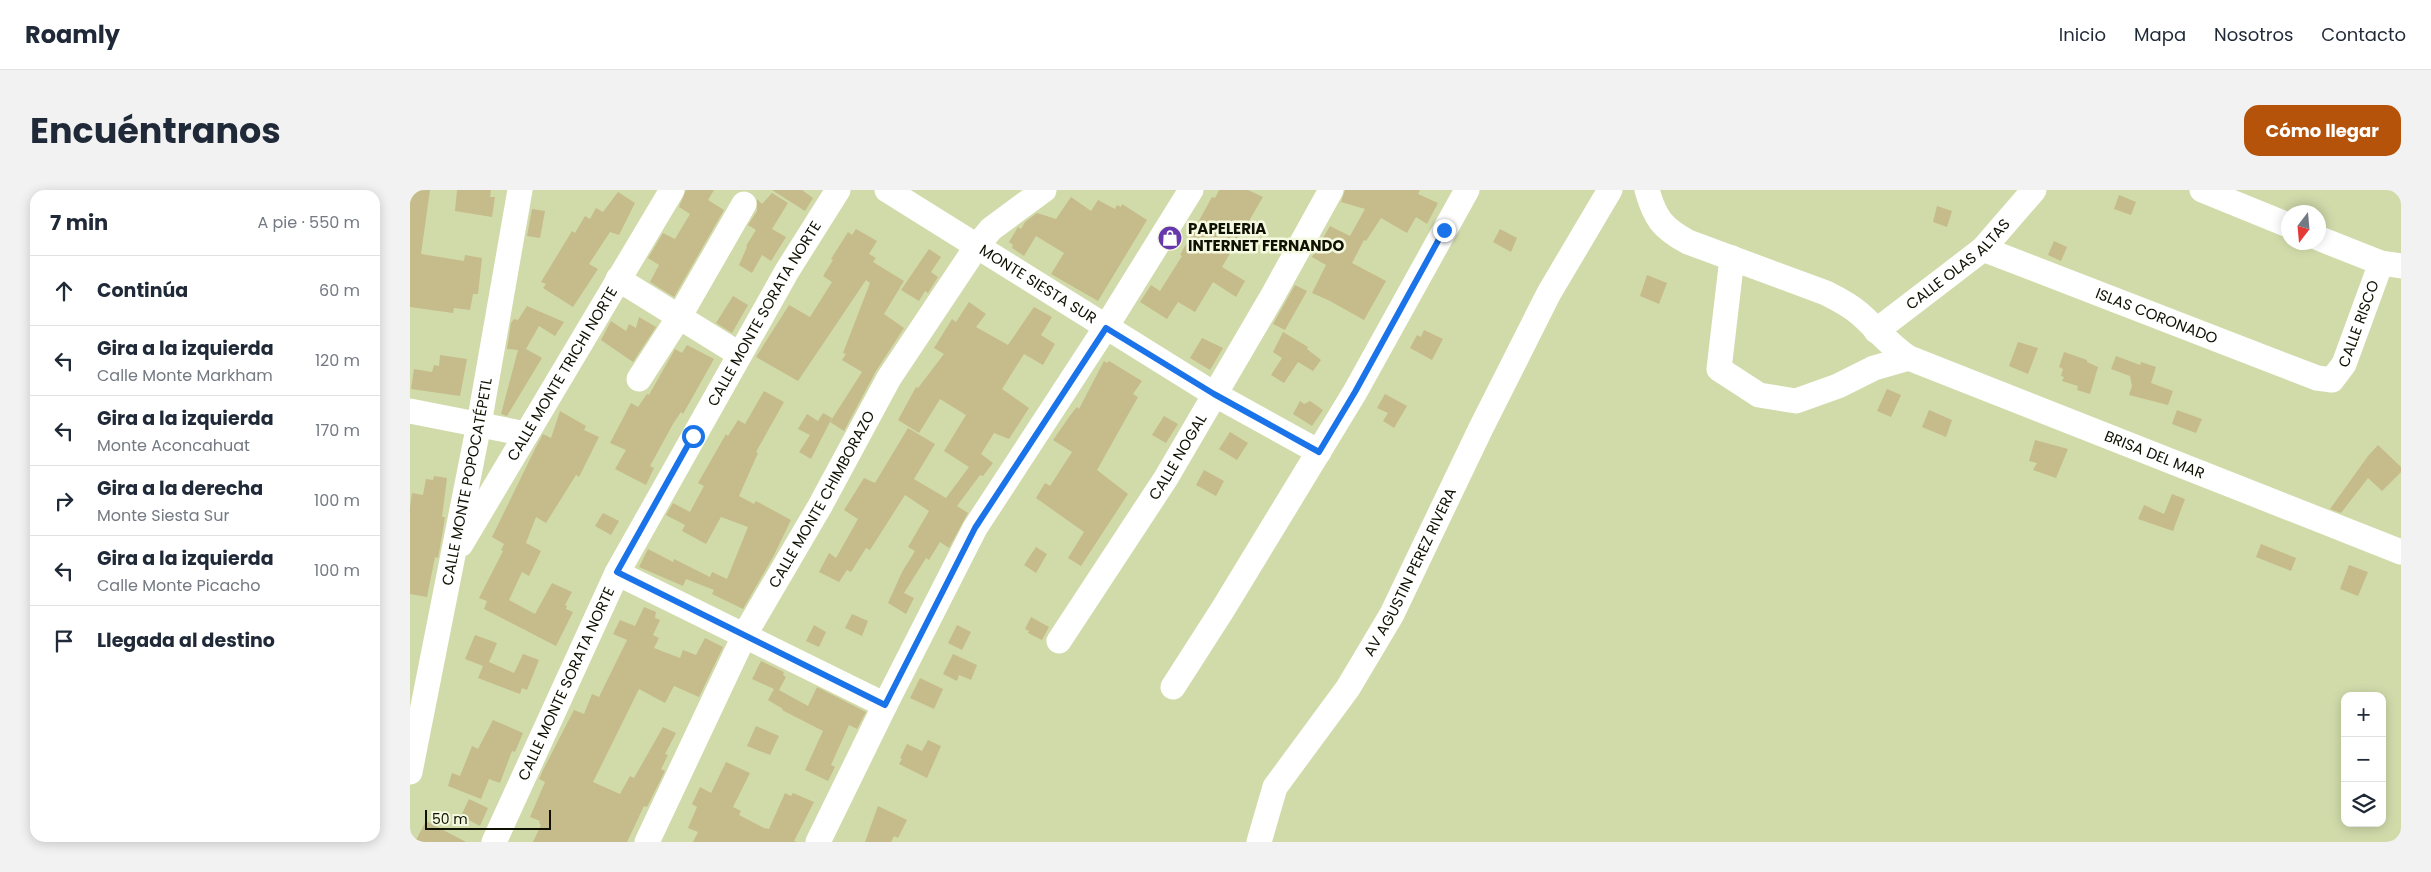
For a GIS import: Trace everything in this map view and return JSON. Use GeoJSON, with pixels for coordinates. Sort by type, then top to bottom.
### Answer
{"type":"FeatureCollection","features":[{"type":"Feature","properties":{"kind":"street","name":"CALLE MONTE POPOCATÉPETL"},"geometry":{"type":"LineString","coordinates":[[410,772],[479,424],[520,190]]}},
{"type":"Feature","properties":{"kind":"street","name":"CALLE MONTE TRICHI NORTE"},"geometry":{"type":"LineString","coordinates":[[452,559],[672,190]]}},
{"type":"Feature","properties":{"kind":"street","name":"CALLE MONTE SORATA NORTE"},"geometry":{"type":"LineString","coordinates":[[494,842],[617,572],[787,271],[838,190]]}},
{"type":"Feature","properties":{"kind":"street","name":"MONTE SIESTA SUR"},"geometry":{"type":"LineString","coordinates":[[887,190],[1214,394],[1319,452]]}},
{"type":"Feature","properties":{"kind":"street","name":"CALLE MONTE CHIMBORAZO"},"geometry":{"type":"LineString","coordinates":[[647,842],[745,634],[820,506],[889,378],[977,246],[991,229],[1044,190]]}},
{"type":"Feature","properties":{"kind":"street"},"geometry":{"type":"LineString","coordinates":[[818,842],[975,528],[1106,328],[1191,190]]}},
{"type":"Feature","properties":{"kind":"street","name":"CALLE NOGAL"},"geometry":{"type":"LineString","coordinates":[[1059,641],[1166,478],[1273,295],[1331,190]]}},
{"type":"Feature","properties":{"kind":"street"},"geometry":{"type":"LineString","coordinates":[[1172,687],[1223,609],[1319,452],[1467,190]]}},
{"type":"Feature","properties":{"kind":"street","name":"AV AGUSTIN PEREZ RIVERA"},"geometry":{"type":"LineString","coordinates":[[1259,842],[1275,787],[1348,688],[1392,614],[1481,428],[1549,293],[1610,190]]}},
{"type":"Feature","properties":{"kind":"street","name":"BRISA DEL MAR"},"geometry":{"type":"LineString","coordinates":[[1646,190],[1659,220],[1668,231],[1688,242],[1835,297],[1859,313],[1893,348],[1909,358],[2398,545]]}},
{"type":"Feature","properties":{"kind":"street","name":"CALLE OLAS ALTAS"},"geometry":{"type":"LineString","coordinates":[[1876,331],[1982,249],[2034,190]]}},
{"type":"Feature","properties":{"kind":"street"},"geometry":{"type":"LineString","coordinates":[[2202,190],[2281,222]]}},
{"type":"Feature","properties":{"kind":"street"},"geometry":{"type":"LineString","coordinates":[[639,379],[679,317],[744,204]]}},
{"type":"Feature","properties":{"kind":"street"},"geometry":{"type":"LineString","coordinates":[[2326,241],[2391,265]]}},
{"type":"Feature","properties":{"kind":"street","name":"ISLAS CORONADO"},"geometry":{"type":"LineString","coordinates":[[1982,249],[2317,378],[2332,380]]}},
{"type":"Feature","properties":{"kind":"street"},"geometry":{"type":"LineString","coordinates":[[1732,258],[1719,369],[1759,396],[1796,401],[1838,386],[1874,368],[1909,358]]}},
{"type":"Feature","properties":{"kind":"street","name":"CALLE RISCO"},"geometry":{"type":"LineString","coordinates":[[2332,380],[2344,364],[2391,265]]}},
{"type":"Feature","properties":{"kind":"street"},"geometry":{"type":"LineString","coordinates":[[618,279],[739,354]]}},
{"type":"Feature","properties":{"kind":"street"},"geometry":{"type":"LineString","coordinates":[[410,411],[526,434]]}},
{"type":"Feature","properties":{"kind":"street"},"geometry":{"type":"LineString","coordinates":[[617,572],[885,705]]}},
{"type":"Feature","properties":{"kind":"building"},"geometry":{"type":"Polygon","coordinates":[[[410,190],[430,190],[421,254],[464,261],[465,255],[482,258],[478,294],[473,294],[470,310],[454,308],[453,313],[410,307],[410,190]]]}},
{"type":"Feature","properties":{"kind":"building"},"geometry":{"type":"Polygon","coordinates":[[[457,190],[491,190],[490,197],[495,197],[492,217],[455,211],[457,190]]]}},
{"type":"Feature","properties":{"kind":"building"},"geometry":{"type":"Polygon","coordinates":[[[686,190],[714,190],[708,200],[724,210],[674,297],[650,282],[659,265],[648,258],[663,233],[675,239],[690,214],[679,207],[686,190]]]}},
{"type":"Feature","properties":{"kind":"building"},"geometry":{"type":"Polygon","coordinates":[[[772,190],[802,190],[813,198],[805,211],[772,190]]]}},
{"type":"Feature","properties":{"kind":"building"},"geometry":{"type":"Polygon","coordinates":[[[1219,190],[1248,190],[1263,197],[1222,267],[1245,281],[1236,297],[1213,282],[1195,312],[1178,302],[1167,319],[1140,302],[1151,285],[1160,291],[1182,256],[1180,255],[1212,197],[1215,198],[1219,190]]]}},
{"type":"Feature","properties":{"kind":"building"},"geometry":{"type":"Polygon","coordinates":[[[1345,190],[1420,190],[1418,194],[1438,203],[1427,224],[1416,217],[1407,233],[1381,218],[1366,241],[1364,240],[1352,263],[1386,281],[1364,320],[1312,293],[1326,265],[1312,257],[1330,226],[1350,236],[1365,209],[1341,202],[1345,190]]]}},
{"type":"Feature","properties":{"kind":"building"},"geometry":{"type":"Polygon","coordinates":[[[618,192],[635,203],[619,235],[610,232],[589,264],[598,269],[573,307],[543,288],[546,284],[541,282],[572,231],[575,233],[585,216],[590,219],[596,208],[603,212],[618,192]]]}},
{"type":"Feature","properties":{"kind":"building"},"geometry":{"type":"Polygon","coordinates":[[[772,193],[788,203],[772,229],[786,237],[771,261],[762,255],[752,273],[739,265],[746,246],[756,230],[748,225],[757,211],[757,199],[762,204],[772,193]]]}},
{"type":"Feature","properties":{"kind":"building"},"geometry":{"type":"Polygon","coordinates":[[[2119,195],[2136,202],[2131,215],[2114,209],[2119,195]]]}},
{"type":"Feature","properties":{"kind":"building"},"geometry":{"type":"Polygon","coordinates":[[[1071,197],[1091,211],[1098,200],[1115,209],[1117,205],[1121,207],[1122,204],[1147,220],[1098,301],[1051,274],[1064,253],[1036,236],[1024,256],[1012,248],[1013,245],[1009,242],[1018,227],[1021,229],[1025,222],[1037,213],[1056,219],[1071,197]]]}},
{"type":"Feature","properties":{"kind":"building"},"geometry":{"type":"Polygon","coordinates":[[[1937,206],[1952,211],[1947,227],[1933,222],[1937,206]]]}},
{"type":"Feature","properties":{"kind":"building"},"geometry":{"type":"Polygon","coordinates":[[[532,209],[545,211],[540,238],[527,236],[532,209]]]}},
{"type":"Feature","properties":{"kind":"building"},"geometry":{"type":"Polygon","coordinates":[[[856,229],[877,241],[869,254],[876,258],[873,262],[904,281],[884,314],[904,328],[876,371],[844,431],[830,422],[862,372],[842,360],[846,354],[843,353],[870,283],[866,280],[798,381],[756,357],[789,305],[810,317],[832,282],[823,276],[833,260],[831,259],[848,232],[852,235],[856,229]]]}},
{"type":"Feature","properties":{"kind":"building"},"geometry":{"type":"Polygon","coordinates":[[[1500,229],[1517,238],[1511,252],[1493,242],[1500,229]]]}},
{"type":"Feature","properties":{"kind":"building"},"geometry":{"type":"Polygon","coordinates":[[[2054,241],[2067,247],[2061,261],[2048,255],[2054,241]]]}},
{"type":"Feature","properties":{"kind":"building"},"geometry":{"type":"Polygon","coordinates":[[[929,249],[941,257],[931,272],[938,277],[928,293],[925,291],[919,301],[901,290],[929,249]]]}},
{"type":"Feature","properties":{"kind":"building"},"geometry":{"type":"Polygon","coordinates":[[[1647,275],[1667,283],[1659,304],[1640,296],[1647,275]]]}},
{"type":"Feature","properties":{"kind":"building"},"geometry":{"type":"Polygon","coordinates":[[[1295,285],[1307,291],[1285,330],[1273,324],[1295,285]]]}},
{"type":"Feature","properties":{"kind":"building"},"geometry":{"type":"Polygon","coordinates":[[[733,296],[748,305],[732,333],[716,323],[733,296]]]}},
{"type":"Feature","properties":{"kind":"building"},"geometry":{"type":"Polygon","coordinates":[[[969,302],[986,314],[976,327],[1008,345],[1034,307],[1052,317],[1041,335],[1055,344],[1043,365],[1024,354],[1002,389],[1029,408],[1009,439],[994,433],[981,454],[993,463],[983,476],[980,475],[957,506],[968,513],[949,548],[940,542],[929,560],[926,558],[904,593],[914,598],[906,614],[888,603],[902,572],[915,551],[908,547],[929,511],[905,495],[870,550],[866,548],[851,572],[847,570],[839,582],[819,572],[829,553],[836,558],[858,519],[844,510],[864,478],[875,483],[908,428],[935,444],[914,479],[946,498],[969,467],[944,451],[966,415],[940,399],[919,433],[898,420],[916,387],[918,388],[944,354],[934,348],[952,319],[956,322],[969,302]]]}},
{"type":"Feature","properties":{"kind":"building"},"geometry":{"type":"Polygon","coordinates":[[[527,306],[564,322],[555,336],[539,326],[526,349],[542,358],[507,416],[501,414],[518,350],[507,349],[511,323],[514,319],[518,320],[527,306]]]}},
{"type":"Feature","properties":{"kind":"building"},"geometry":{"type":"Polygon","coordinates":[[[639,317],[656,327],[633,362],[601,340],[611,321],[626,331],[629,324],[636,328],[639,317]]]}},
{"type":"Feature","properties":{"kind":"building"},"geometry":{"type":"Polygon","coordinates":[[[1424,330],[1443,339],[1432,360],[1410,348],[1417,335],[1421,337],[1424,330]]]}},
{"type":"Feature","properties":{"kind":"building"},"geometry":{"type":"Polygon","coordinates":[[[1283,332],[1308,347],[1307,349],[1321,360],[1313,371],[1298,362],[1284,383],[1271,375],[1282,358],[1273,352],[1283,332]]]}},
{"type":"Feature","properties":{"kind":"building"},"geometry":{"type":"Polygon","coordinates":[[[1202,338],[1223,348],[1210,370],[1190,358],[1202,338]]]}},
{"type":"Feature","properties":{"kind":"building"},"geometry":{"type":"Polygon","coordinates":[[[2018,342],[2038,348],[2028,374],[2009,366],[2018,342]]]}},
{"type":"Feature","properties":{"kind":"building"},"geometry":{"type":"Polygon","coordinates":[[[687,345],[714,359],[683,414],[681,412],[673,424],[650,466],[654,468],[646,485],[615,469],[626,450],[610,443],[631,403],[638,407],[647,394],[649,395],[675,349],[682,353],[687,345]]]}},
{"type":"Feature","properties":{"kind":"building"},"geometry":{"type":"Polygon","coordinates":[[[2064,352],[2087,360],[2087,362],[2098,367],[2090,394],[2077,390],[2078,386],[2062,381],[2064,377],[2061,376],[2063,369],[2059,367],[2064,352]]]}},
{"type":"Feature","properties":{"kind":"building"},"geometry":{"type":"Polygon","coordinates":[[[440,355],[467,359],[460,396],[411,389],[414,369],[432,372],[434,365],[439,366],[440,355]]]}},
{"type":"Feature","properties":{"kind":"building"},"geometry":{"type":"Polygon","coordinates":[[[2116,356],[2140,365],[2141,362],[2156,367],[2151,383],[2173,391],[2168,405],[2129,395],[2132,386],[2130,376],[2111,369],[2116,356]]]}},
{"type":"Feature","properties":{"kind":"building"},"geometry":{"type":"Polygon","coordinates":[[[1104,361],[1107,363],[1109,361],[1142,381],[1133,394],[1138,397],[1097,470],[1128,494],[1081,566],[1068,558],[1084,532],[1036,498],[1045,483],[1050,486],[1072,452],[1053,440],[1077,407],[1079,409],[1104,361]]]}},
{"type":"Feature","properties":{"kind":"building"},"geometry":{"type":"Polygon","coordinates":[[[1887,389],[1901,395],[1891,417],[1877,411],[1887,389]]]}},
{"type":"Feature","properties":{"kind":"building"},"geometry":{"type":"Polygon","coordinates":[[[764,391],[784,402],[756,452],[758,453],[739,496],[754,504],[756,501],[791,520],[773,557],[743,609],[712,594],[714,590],[686,579],[683,586],[639,567],[648,549],[673,562],[674,559],[710,577],[712,572],[727,579],[748,527],[721,517],[706,544],[682,531],[685,525],[666,515],[673,503],[690,512],[704,486],[698,483],[726,434],[728,436],[738,420],[745,424],[764,391]]]}},
{"type":"Feature","properties":{"kind":"building"},"geometry":{"type":"Polygon","coordinates":[[[1385,394],[1407,406],[1394,428],[1383,421],[1388,413],[1377,408],[1385,394]]]}},
{"type":"Feature","properties":{"kind":"building"},"geometry":{"type":"Polygon","coordinates":[[[1300,401],[1304,404],[1310,401],[1323,410],[1312,426],[1293,414],[1300,401]]]}},
{"type":"Feature","properties":{"kind":"building"},"geometry":{"type":"Polygon","coordinates":[[[1929,410],[1952,420],[1946,437],[1922,427],[1929,410]]]}},
{"type":"Feature","properties":{"kind":"building"},"geometry":{"type":"Polygon","coordinates":[[[2177,410],[2202,419],[2196,433],[2172,424],[2177,410]]]}},
{"type":"Feature","properties":{"kind":"building"},"geometry":{"type":"Polygon","coordinates":[[[560,411],[586,426],[584,430],[599,437],[579,477],[576,475],[546,523],[536,517],[526,543],[541,551],[529,576],[522,572],[509,600],[535,614],[552,583],[572,592],[565,605],[567,606],[566,609],[573,612],[556,646],[484,609],[487,601],[479,598],[503,551],[501,550],[504,544],[492,537],[543,434],[551,438],[560,411]]]}},
{"type":"Feature","properties":{"kind":"building"},"geometry":{"type":"Polygon","coordinates":[[[823,413],[832,418],[811,459],[799,452],[810,435],[798,429],[807,414],[818,421],[823,413]]]}},
{"type":"Feature","properties":{"kind":"building"},"geometry":{"type":"Polygon","coordinates":[[[1164,416],[1178,424],[1166,443],[1152,435],[1164,416]]]}},
{"type":"Feature","properties":{"kind":"building"},"geometry":{"type":"Polygon","coordinates":[[[1230,432],[1248,443],[1237,460],[1219,449],[1230,432]]]}},
{"type":"Feature","properties":{"kind":"building"},"geometry":{"type":"Polygon","coordinates":[[[2035,440],[2068,449],[2056,478],[2033,470],[2037,463],[2029,461],[2035,440]]]}},
{"type":"Feature","properties":{"kind":"building"},"geometry":{"type":"Polygon","coordinates":[[[2378,445],[2401,467],[2401,472],[2382,491],[2368,478],[2341,513],[2330,509],[2368,456],[2378,445]]]}},
{"type":"Feature","properties":{"kind":"building"},"geometry":{"type":"Polygon","coordinates":[[[1204,470],[1224,481],[1216,496],[1196,485],[1204,470]]]}},
{"type":"Feature","properties":{"kind":"building"},"geometry":{"type":"Polygon","coordinates":[[[434,476],[447,478],[442,517],[445,517],[438,558],[435,557],[427,597],[410,594],[410,507],[412,493],[423,495],[426,479],[433,480],[434,476]]]}},
{"type":"Feature","properties":{"kind":"building"},"geometry":{"type":"Polygon","coordinates":[[[2172,494],[2185,499],[2173,531],[2138,519],[2144,505],[2164,514],[2172,494]]]}},
{"type":"Feature","properties":{"kind":"building"},"geometry":{"type":"Polygon","coordinates":[[[603,513],[619,521],[611,535],[595,526],[603,513]]]}},
{"type":"Feature","properties":{"kind":"building"},"geometry":{"type":"Polygon","coordinates":[[[2261,544],[2296,558],[2291,571],[2256,557],[2261,544]]]}},
{"type":"Feature","properties":{"kind":"building"},"geometry":{"type":"Polygon","coordinates":[[[1036,547],[1047,554],[1036,573],[1024,565],[1036,547]]]}},
{"type":"Feature","properties":{"kind":"building"},"geometry":{"type":"Polygon","coordinates":[[[2349,565],[2368,572],[2358,596],[2340,589],[2349,565]]]}},
{"type":"Feature","properties":{"kind":"building"},"geometry":{"type":"Polygon","coordinates":[[[644,607],[656,612],[655,618],[660,620],[653,635],[659,638],[654,648],[680,658],[683,650],[696,655],[705,638],[723,647],[699,697],[674,686],[665,703],[639,689],[593,782],[620,794],[630,776],[634,778],[663,727],[676,733],[665,754],[668,755],[661,769],[665,771],[647,807],[644,806],[627,842],[533,842],[541,825],[540,821],[530,817],[545,782],[539,779],[543,770],[574,710],[584,714],[592,694],[599,697],[627,640],[613,634],[620,620],[635,626],[644,607]]]}},
{"type":"Feature","properties":{"kind":"building"},"geometry":{"type":"Polygon","coordinates":[[[852,614],[868,621],[862,636],[845,628],[852,614]]]}},
{"type":"Feature","properties":{"kind":"building"},"geometry":{"type":"Polygon","coordinates":[[[1031,617],[1049,627],[1042,640],[1028,633],[1029,631],[1025,629],[1031,617]]]}},
{"type":"Feature","properties":{"kind":"building"},"geometry":{"type":"Polygon","coordinates":[[[814,625],[826,632],[819,647],[806,641],[814,625]]]}},
{"type":"Feature","properties":{"kind":"building"},"geometry":{"type":"Polygon","coordinates":[[[957,625],[971,632],[962,650],[948,643],[957,625]]]}},
{"type":"Feature","properties":{"kind":"building"},"geometry":{"type":"Polygon","coordinates":[[[475,635],[497,643],[489,662],[514,673],[523,654],[539,660],[527,690],[522,688],[520,694],[478,678],[483,666],[465,659],[475,635]]]}},
{"type":"Feature","properties":{"kind":"building"},"geometry":{"type":"Polygon","coordinates":[[[953,654],[977,665],[971,680],[959,675],[957,681],[943,674],[953,654]]]}},
{"type":"Feature","properties":{"kind":"building"},"geometry":{"type":"Polygon","coordinates":[[[761,661],[784,672],[783,675],[786,677],[779,690],[808,706],[817,687],[866,712],[857,729],[849,725],[831,765],[835,767],[828,781],[805,770],[823,731],[782,710],[768,700],[774,689],[752,679],[761,661]]]}},
{"type":"Feature","properties":{"kind":"building"},"geometry":{"type":"Polygon","coordinates":[[[920,678],[943,689],[934,709],[910,698],[920,678]]]}},
{"type":"Feature","properties":{"kind":"building"},"geometry":{"type":"Polygon","coordinates":[[[493,720],[523,733],[515,752],[512,751],[500,783],[489,779],[481,799],[448,786],[452,773],[460,776],[472,746],[478,749],[493,720]]]}},
{"type":"Feature","properties":{"kind":"building"},"geometry":{"type":"Polygon","coordinates":[[[756,726],[779,736],[770,755],[747,746],[756,726]]]}},
{"type":"Feature","properties":{"kind":"building"},"geometry":{"type":"Polygon","coordinates":[[[928,740],[941,746],[927,778],[899,764],[907,744],[922,751],[928,740]]]}},
{"type":"Feature","properties":{"kind":"building"},"geometry":{"type":"Polygon","coordinates":[[[726,762],[750,773],[733,807],[741,811],[739,815],[764,828],[769,829],[785,793],[791,796],[793,793],[814,802],[794,841],[797,842],[693,842],[698,832],[688,828],[697,807],[692,804],[700,787],[711,793],[726,762]]]}},
{"type":"Feature","properties":{"kind":"building"},"geometry":{"type":"Polygon","coordinates":[[[469,799],[488,808],[480,826],[461,816],[469,799]]]}},
{"type":"Feature","properties":{"kind":"building"},"geometry":{"type":"Polygon","coordinates":[[[878,806],[907,820],[898,838],[894,836],[891,842],[865,842],[878,806]]]}},
{"type":"Feature","properties":{"kind":"building"},"geometry":{"type":"Polygon","coordinates":[[[426,821],[466,842],[415,842],[426,821]]]}},
{"type":"Feature","properties":{"kind":"place","name":"PAPELERIA INTERNET FERNANDO"},"geometry":{"type":"Point","coordinates":[1170,238]}},
{"type":"Feature","properties":{"kind":"route"},"geometry":{"type":"LineString","coordinates":[[693,436],[617,572],[885,705],[975,528],[1106,328],[1214,394],[1319,452],[1355,392],[1444,230]]}}]}
